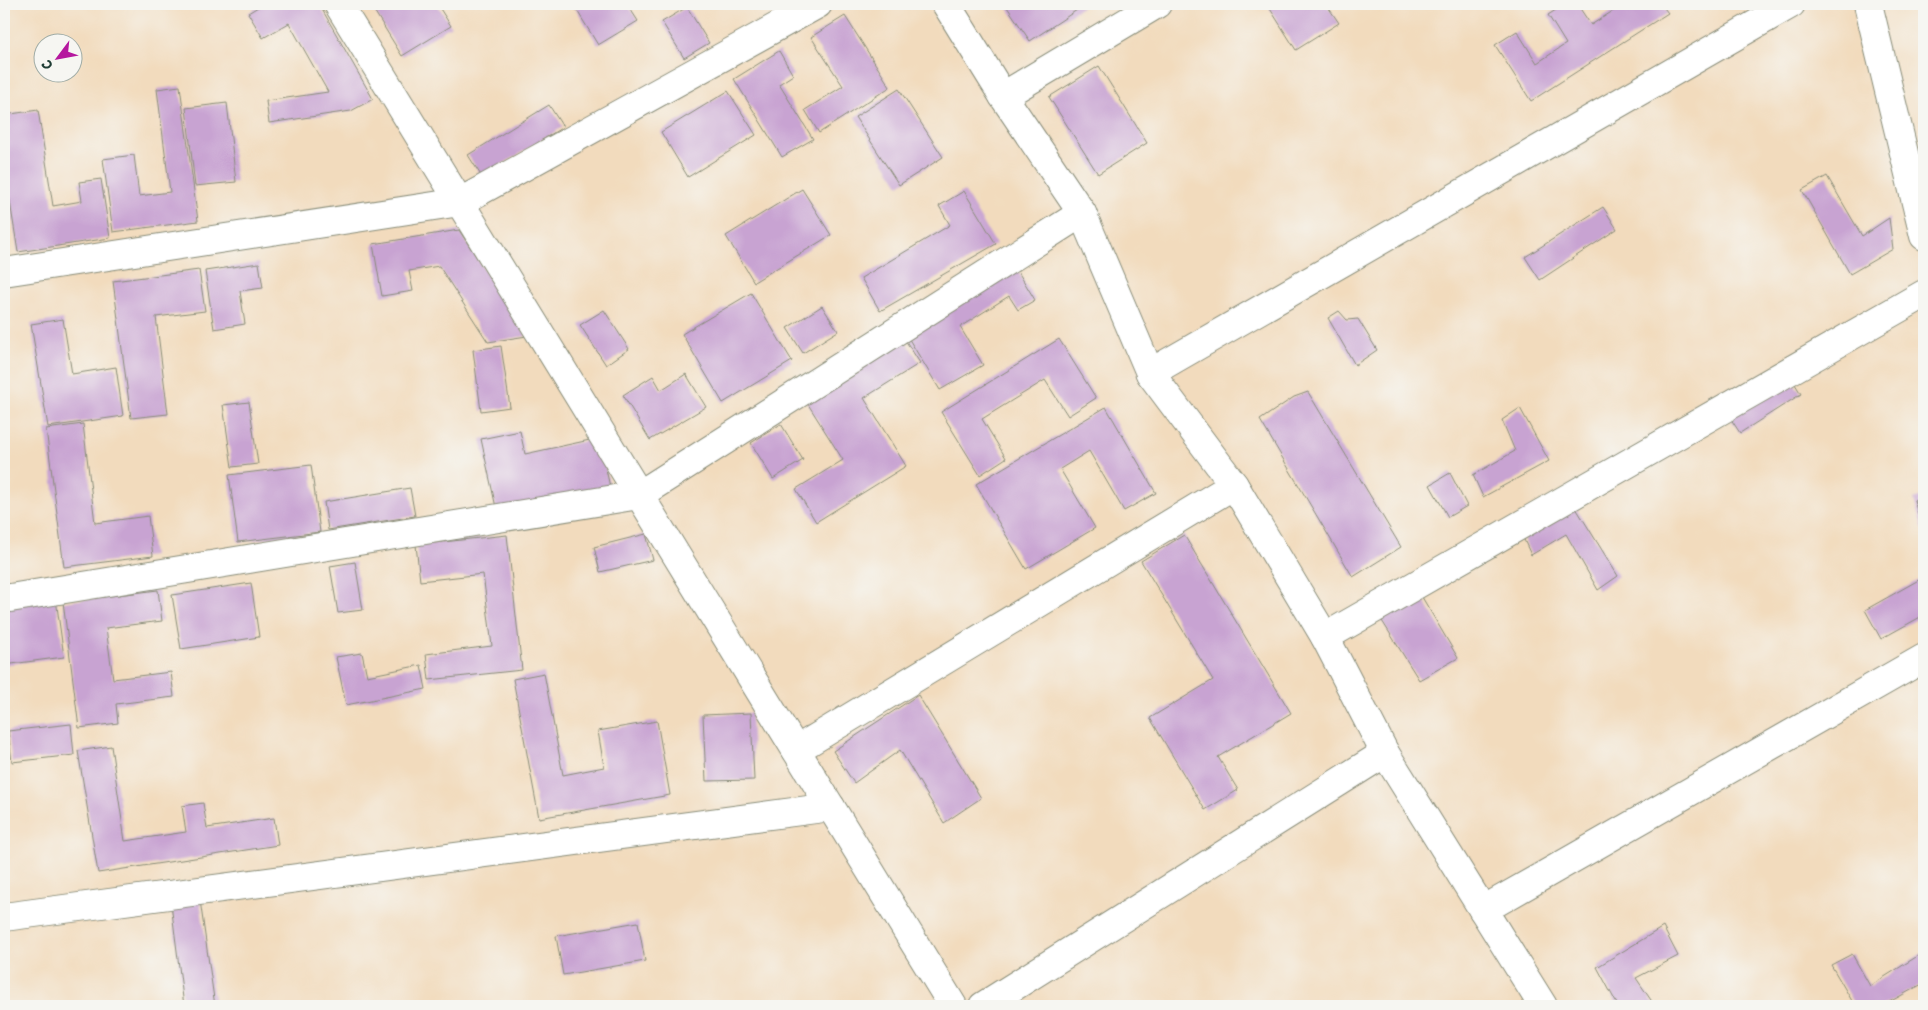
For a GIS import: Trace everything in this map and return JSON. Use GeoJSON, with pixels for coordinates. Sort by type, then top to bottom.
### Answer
{"type":"FeatureCollection","features":[{"type":"Feature","properties":{"kind":"street"},"geometry":{"type":"LineString","coordinates":[[338,4],[953,1006]]}},
{"type":"Feature","properties":{"kind":"street"},"geometry":{"type":"LineString","coordinates":[[4,272],[460,202],[818,4]]}},
{"type":"Feature","properties":{"kind":"street"},"geometry":{"type":"LineString","coordinates":[[946,4],[1004,96],[1082,213],[1150,373],[1234,485],[1325,638],[1385,753],[1543,1006]]}},
{"type":"Feature","properties":{"kind":"street"},"geometry":{"type":"LineString","coordinates":[[1004,96],[1157,4]]}},
{"type":"Feature","properties":{"kind":"street"},"geometry":{"type":"LineString","coordinates":[[1150,373],[1791,4]]}},
{"type":"Feature","properties":{"kind":"street"},"geometry":{"type":"LineString","coordinates":[[1868,4],[1924,236]]}},
{"type":"Feature","properties":{"kind":"street"},"geometry":{"type":"LineString","coordinates":[[4,599],[639,495],[1082,213]]}},
{"type":"Feature","properties":{"kind":"street"},"geometry":{"type":"LineString","coordinates":[[1325,638],[1924,294]]}},
{"type":"Feature","properties":{"kind":"street"},"geometry":{"type":"LineString","coordinates":[[796,750],[1234,485]]}},
{"type":"Feature","properties":{"kind":"street"},"geometry":{"type":"LineString","coordinates":[[1483,910],[1924,658]]}},
{"type":"Feature","properties":{"kind":"street"},"geometry":{"type":"LineString","coordinates":[[983,1006],[1385,753]]}},
{"type":"Feature","properties":{"kind":"street"},"geometry":{"type":"LineString","coordinates":[[4,917],[831,807]]}},
{"type":"Feature","properties":{"kind":"building"},"geometry":{"type":"Polygon","coordinates":[[[263,4],[319,4],[373,99],[351,111],[269,123],[266,101],[328,92],[289,23],[263,38],[248,13],[263,4]]]}},
{"type":"Feature","properties":{"kind":"building"},"geometry":{"type":"Polygon","coordinates":[[[370,4],[437,4],[451,26],[402,56],[370,4]]]}},
{"type":"Feature","properties":{"kind":"building"},"geometry":{"type":"Polygon","coordinates":[[[573,4],[627,4],[638,21],[598,45],[573,4]]]}},
{"type":"Feature","properties":{"kind":"building"},"geometry":{"type":"Polygon","coordinates":[[[1005,4],[1086,4],[1030,41],[1005,4]]]}},
{"type":"Feature","properties":{"kind":"building"},"geometry":{"type":"Polygon","coordinates":[[[1267,4],[1326,4],[1339,23],[1296,50],[1267,4]]]}},
{"type":"Feature","properties":{"kind":"building"},"geometry":{"type":"Polygon","coordinates":[[[1565,4],[1577,4],[1591,25],[1624,4],[1661,4],[1668,13],[1531,101],[1495,45],[1517,31],[1537,63],[1566,44],[1548,15],[1565,4]]]}},
{"type":"Feature","properties":{"kind":"building"},"geometry":{"type":"Polygon","coordinates":[[[687,7],[709,43],[684,58],[662,22],[687,7]]]}},
{"type":"Feature","properties":{"kind":"building"},"geometry":{"type":"Polygon","coordinates":[[[845,16],[890,87],[819,133],[805,110],[843,86],[811,37],[845,16]]]}},
{"type":"Feature","properties":{"kind":"building"},"geometry":{"type":"Polygon","coordinates":[[[779,51],[793,75],[779,84],[813,139],[782,157],[734,79],[779,51]]]}},
{"type":"Feature","properties":{"kind":"building"},"geometry":{"type":"Polygon","coordinates":[[[1099,66],[1147,143],[1098,174],[1049,97],[1099,66]]]}},
{"type":"Feature","properties":{"kind":"building"},"geometry":{"type":"Polygon","coordinates":[[[180,86],[198,221],[113,232],[103,159],[134,155],[139,196],[170,192],[157,89],[180,86]]]}},
{"type":"Feature","properties":{"kind":"building"},"geometry":{"type":"Polygon","coordinates":[[[899,89],[943,157],[899,185],[855,117],[899,89]]]}},
{"type":"Feature","properties":{"kind":"building"},"geometry":{"type":"Polygon","coordinates":[[[728,91],[756,135],[688,177],[661,132],[728,91]]]}},
{"type":"Feature","properties":{"kind":"building"},"geometry":{"type":"Polygon","coordinates":[[[227,103],[236,182],[195,186],[186,108],[227,103]]]}},
{"type":"Feature","properties":{"kind":"building"},"geometry":{"type":"Polygon","coordinates":[[[549,105],[563,127],[482,177],[468,155],[549,105]]]}},
{"type":"Feature","properties":{"kind":"building"},"geometry":{"type":"Polygon","coordinates":[[[38,110],[53,206],[82,201],[79,182],[101,179],[110,238],[18,252],[4,164],[4,115],[38,110]]]}},
{"type":"Feature","properties":{"kind":"building"},"geometry":{"type":"Polygon","coordinates":[[[1827,176],[1862,236],[1889,218],[1893,249],[1850,274],[1802,190],[1827,176]]]}},
{"type":"Feature","properties":{"kind":"building"},"geometry":{"type":"Polygon","coordinates":[[[802,189],[831,235],[754,282],[726,236],[802,189]]]}},
{"type":"Feature","properties":{"kind":"building"},"geometry":{"type":"Polygon","coordinates":[[[964,191],[996,244],[880,311],[861,278],[950,225],[939,206],[964,191]]]}},
{"type":"Feature","properties":{"kind":"building"},"geometry":{"type":"Polygon","coordinates":[[[1603,207],[1617,229],[1540,280],[1525,257],[1603,207]]]}},
{"type":"Feature","properties":{"kind":"building"},"geometry":{"type":"Polygon","coordinates":[[[459,230],[527,336],[488,342],[439,266],[409,271],[413,291],[382,296],[373,244],[459,230]]]}},
{"type":"Feature","properties":{"kind":"building"},"geometry":{"type":"Polygon","coordinates":[[[259,263],[263,288],[240,291],[245,324],[214,329],[205,271],[259,263]]]}},
{"type":"Feature","properties":{"kind":"building"},"geometry":{"type":"Polygon","coordinates":[[[1014,265],[1035,300],[1018,310],[1009,296],[960,327],[983,365],[940,390],[904,331],[1014,265]]]}},
{"type":"Feature","properties":{"kind":"building"},"geometry":{"type":"Polygon","coordinates":[[[199,270],[205,311],[156,317],[168,414],[131,418],[113,281],[199,270]]]}},
{"type":"Feature","properties":{"kind":"building"},"geometry":{"type":"Polygon","coordinates":[[[751,293],[792,361],[723,403],[682,334],[751,293]]]}},
{"type":"Feature","properties":{"kind":"building"},"geometry":{"type":"Polygon","coordinates":[[[822,306],[838,331],[803,353],[787,328],[822,306]]]}},
{"type":"Feature","properties":{"kind":"building"},"geometry":{"type":"Polygon","coordinates":[[[604,310],[629,349],[606,365],[580,325],[604,310]]]}},
{"type":"Feature","properties":{"kind":"building"},"geometry":{"type":"Polygon","coordinates":[[[1339,311],[1347,320],[1358,319],[1377,350],[1355,365],[1328,318],[1339,311]]]}},
{"type":"Feature","properties":{"kind":"building"},"geometry":{"type":"Polygon","coordinates":[[[63,319],[72,374],[116,367],[123,416],[48,427],[31,324],[63,319]]]}},
{"type":"Feature","properties":{"kind":"building"},"geometry":{"type":"Polygon","coordinates":[[[900,332],[920,363],[864,398],[906,466],[816,522],[796,489],[843,460],[801,393],[900,332]]]}},
{"type":"Feature","properties":{"kind":"building"},"geometry":{"type":"Polygon","coordinates":[[[1059,339],[1096,398],[1068,416],[1045,380],[982,419],[1006,458],[980,475],[941,412],[1059,339]]]}},
{"type":"Feature","properties":{"kind":"building"},"geometry":{"type":"Polygon","coordinates":[[[501,346],[510,407],[481,411],[473,350],[501,346]]]}},
{"type":"Feature","properties":{"kind":"building"},"geometry":{"type":"Polygon","coordinates":[[[686,374],[706,407],[650,440],[623,395],[653,376],[661,390],[686,374]]]}},
{"type":"Feature","properties":{"kind":"building"},"geometry":{"type":"Polygon","coordinates":[[[1789,374],[1801,394],[1740,433],[1727,413],[1789,374]]]}},
{"type":"Feature","properties":{"kind":"building"},"geometry":{"type":"Polygon","coordinates":[[[1308,392],[1401,547],[1353,577],[1260,420],[1294,397],[1308,392]]]}},
{"type":"Feature","properties":{"kind":"building"},"geometry":{"type":"Polygon","coordinates":[[[249,402],[258,464],[232,467],[223,405],[249,402]]]}},
{"type":"Feature","properties":{"kind":"building"},"geometry":{"type":"Polygon","coordinates":[[[1106,407],[1156,493],[1124,511],[1089,451],[1060,469],[1095,528],[1026,569],[976,484],[1106,407]]]}},
{"type":"Feature","properties":{"kind":"building"},"geometry":{"type":"Polygon","coordinates":[[[1520,408],[1549,461],[1483,497],[1473,475],[1515,451],[1502,420],[1520,408]]]}},
{"type":"Feature","properties":{"kind":"building"},"geometry":{"type":"Polygon","coordinates":[[[83,424],[95,523],[148,516],[153,556],[64,567],[46,429],[83,424]]]}},
{"type":"Feature","properties":{"kind":"building"},"geometry":{"type":"Polygon","coordinates":[[[781,424],[803,460],[773,479],[751,443],[781,424]]]}},
{"type":"Feature","properties":{"kind":"building"},"geometry":{"type":"Polygon","coordinates":[[[520,431],[525,454],[599,438],[610,487],[497,512],[481,439],[520,431]]]}},
{"type":"Feature","properties":{"kind":"building"},"geometry":{"type":"Polygon","coordinates":[[[311,465],[320,532],[238,542],[229,475],[311,465]]]}},
{"type":"Feature","properties":{"kind":"building"},"geometry":{"type":"Polygon","coordinates":[[[1450,473],[1467,506],[1448,517],[1430,485],[1450,473]]]}},
{"type":"Feature","properties":{"kind":"building"},"geometry":{"type":"Polygon","coordinates":[[[410,488],[415,516],[328,530],[324,502],[410,488]]]}},
{"type":"Feature","properties":{"kind":"building"},"geometry":{"type":"Polygon","coordinates":[[[1924,496],[1924,534],[1914,500],[1924,496]]]}},
{"type":"Feature","properties":{"kind":"building"},"geometry":{"type":"Polygon","coordinates":[[[1571,500],[1618,576],[1598,590],[1566,534],[1531,555],[1520,531],[1571,500]]]}},
{"type":"Feature","properties":{"kind":"building"},"geometry":{"type":"Polygon","coordinates":[[[646,534],[653,560],[600,572],[594,547],[646,534]]]}},
{"type":"Feature","properties":{"kind":"building"},"geometry":{"type":"Polygon","coordinates":[[[507,535],[522,670],[429,680],[426,654],[492,646],[483,574],[420,581],[416,545],[507,535]]]}},
{"type":"Feature","properties":{"kind":"building"},"geometry":{"type":"Polygon","coordinates":[[[1184,535],[1291,713],[1218,757],[1238,790],[1205,810],[1150,718],[1213,680],[1141,561],[1184,535]]]}},
{"type":"Feature","properties":{"kind":"building"},"geometry":{"type":"Polygon","coordinates":[[[355,562],[363,610],[338,613],[330,566],[355,562]]]}},
{"type":"Feature","properties":{"kind":"building"},"geometry":{"type":"Polygon","coordinates":[[[1924,577],[1924,615],[1881,639],[1865,610],[1924,577]]]}},
{"type":"Feature","properties":{"kind":"building"},"geometry":{"type":"Polygon","coordinates":[[[251,583],[259,637],[181,649],[172,595],[251,583]]]}},
{"type":"Feature","properties":{"kind":"building"},"geometry":{"type":"Polygon","coordinates":[[[158,590],[162,621],[106,628],[113,679],[171,672],[174,697],[116,704],[118,723],[79,728],[63,602],[158,590]]]}},
{"type":"Feature","properties":{"kind":"building"},"geometry":{"type":"Polygon","coordinates":[[[1419,592],[1458,658],[1419,680],[1379,616],[1419,592]]]}},
{"type":"Feature","properties":{"kind":"building"},"geometry":{"type":"Polygon","coordinates":[[[56,599],[64,657],[4,665],[4,606],[56,599]]]}},
{"type":"Feature","properties":{"kind":"building"},"geometry":{"type":"Polygon","coordinates":[[[362,653],[367,676],[421,665],[426,689],[346,705],[336,657],[362,653]]]}},
{"type":"Feature","properties":{"kind":"building"},"geometry":{"type":"Polygon","coordinates":[[[544,673],[563,775],[604,767],[598,731],[657,721],[670,795],[539,818],[513,679],[544,673]]]}},
{"type":"Feature","properties":{"kind":"building"},"geometry":{"type":"Polygon","coordinates":[[[918,695],[981,798],[944,823],[900,750],[854,783],[833,751],[918,695]]]}},
{"type":"Feature","properties":{"kind":"building"},"geometry":{"type":"Polygon","coordinates":[[[751,713],[754,780],[706,781],[703,715],[751,713]]]}},
{"type":"Feature","properties":{"kind":"building"},"geometry":{"type":"Polygon","coordinates":[[[71,724],[74,755],[12,762],[8,731],[71,724]]]}},
{"type":"Feature","properties":{"kind":"building"},"geometry":{"type":"Polygon","coordinates":[[[111,746],[125,841],[186,832],[182,806],[203,803],[207,828],[274,818],[278,845],[98,873],[78,751],[111,746]]]}},
{"type":"Feature","properties":{"kind":"building"},"geometry":{"type":"Polygon","coordinates":[[[200,900],[215,1006],[184,1006],[171,904],[200,900]]]}},
{"type":"Feature","properties":{"kind":"building"},"geometry":{"type":"Polygon","coordinates":[[[638,922],[645,961],[563,975],[556,936],[638,922]]]}},
{"type":"Feature","properties":{"kind":"building"},"geometry":{"type":"Polygon","coordinates":[[[1663,927],[1678,956],[1636,978],[1655,1006],[1618,1006],[1597,967],[1663,927]]]}},
{"type":"Feature","properties":{"kind":"building"},"geometry":{"type":"Polygon","coordinates":[[[1924,952],[1924,983],[1882,1006],[1855,1006],[1831,965],[1852,954],[1870,986],[1924,952]]]}}]}
